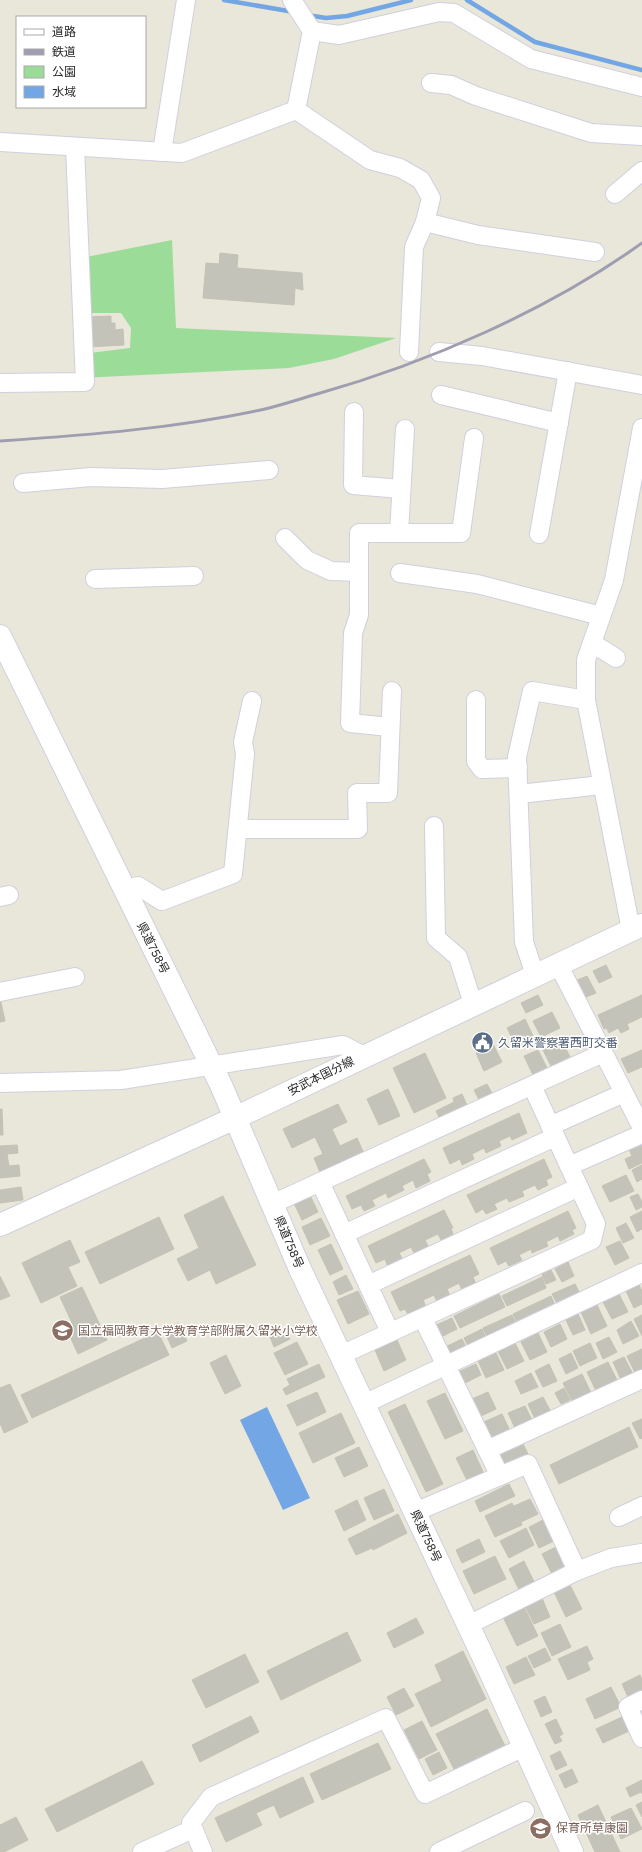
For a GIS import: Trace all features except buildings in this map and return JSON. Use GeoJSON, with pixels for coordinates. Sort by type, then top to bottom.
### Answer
{"type":"FeatureCollection","features":[{"type":"Feature","properties":{"kind":"main road","name":"県道758号"},"geometry":{"type":"LineString","coordinates":[[1,638],[211,1065],[300,1269],[468,1625],[572,1852]]}},
{"type":"Feature","properties":{"kind":"main road","name":"安武本国分線"},"geometry":{"type":"LineString","coordinates":[[0,1226],[235,1118],[637,927]]}},
{"type":"Feature","properties":{"kind":"street"},"geometry":{"type":"LineString","coordinates":[[162,152],[186,0]]}},
{"type":"Feature","properties":{"kind":"street"},"geometry":{"type":"LineString","coordinates":[[292,0],[312,31],[296,110]]}},
{"type":"Feature","properties":{"kind":"street"},"geometry":{"type":"LineString","coordinates":[[312,31],[339,35],[439,12],[454,13],[531,59],[642,88]]}},
{"type":"Feature","properties":{"kind":"street"},"geometry":{"type":"LineString","coordinates":[[431,83],[451,85],[476,96],[591,133],[642,136]]}},
{"type":"Feature","properties":{"kind":"street"},"geometry":{"type":"LineString","coordinates":[[0,142],[182,153],[296,110]]}},
{"type":"Feature","properties":{"kind":"street"},"geometry":{"type":"LineString","coordinates":[[296,110],[370,160],[400,168],[421,180],[431,198],[425,222],[414,248],[409,352]]}},
{"type":"Feature","properties":{"kind":"street"},"geometry":{"type":"LineString","coordinates":[[0,383],[85,382],[75,147]]}},
{"type":"Feature","properties":{"kind":"street"},"geometry":{"type":"LineString","coordinates":[[615,194],[642,171]]}},
{"type":"Feature","properties":{"kind":"street"},"geometry":{"type":"LineString","coordinates":[[425,222],[478,235],[595,252]]}},
{"type":"Feature","properties":{"kind":"street"},"geometry":{"type":"LineString","coordinates":[[439,352],[482,356],[642,385]]}},
{"type":"Feature","properties":{"kind":"street"},"geometry":{"type":"LineString","coordinates":[[539,534],[568,371]]}},
{"type":"Feature","properties":{"kind":"street"},"geometry":{"type":"LineString","coordinates":[[441,395],[559,423]]}},
{"type":"Feature","properties":{"kind":"street"},"geometry":{"type":"LineString","coordinates":[[354,412],[353,485],[401,488]]}},
{"type":"Feature","properties":{"kind":"street"},"geometry":{"type":"LineString","coordinates":[[637,927],[602,785],[586,700],[586,660],[614,580],[642,428]]}},
{"type":"Feature","properties":{"kind":"street"},"geometry":{"type":"LineString","coordinates":[[398,533],[405,429]]}},
{"type":"Feature","properties":{"kind":"street"},"geometry":{"type":"LineString","coordinates":[[390,727],[350,723],[353,633],[359,615],[359,533],[461,533],[474,438]]}},
{"type":"Feature","properties":{"kind":"street"},"geometry":{"type":"LineString","coordinates":[[23,483],[91,477],[162,479],[269,470]]}},
{"type":"Feature","properties":{"kind":"street"},"geometry":{"type":"LineString","coordinates":[[285,538],[307,560],[330,571],[359,572]]}},
{"type":"Feature","properties":{"kind":"street"},"geometry":{"type":"LineString","coordinates":[[400,574],[477,584],[602,616]]}},
{"type":"Feature","properties":{"kind":"street"},"geometry":{"type":"LineString","coordinates":[[95,580],[194,576]]}},
{"type":"Feature","properties":{"kind":"street"},"geometry":{"type":"LineString","coordinates":[[592,643],[616,658]]}},
{"type":"Feature","properties":{"kind":"street"},"geometry":{"type":"LineString","coordinates":[[238,829],[358,829],[357,792],[388,793],[392,691]]}},
{"type":"Feature","properties":{"kind":"street"},"geometry":{"type":"LineString","coordinates":[[534,975],[524,942],[517,757],[532,691],[586,700]]}},
{"type":"Feature","properties":{"kind":"street"},"geometry":{"type":"LineString","coordinates":[[476,700],[476,761],[482,769],[518,768]]}},
{"type":"Feature","properties":{"kind":"street"},"geometry":{"type":"LineString","coordinates":[[124,890],[138,886],[162,901],[233,874],[245,754],[243,742],[252,701]]}},
{"type":"Feature","properties":{"kind":"street"},"geometry":{"type":"LineString","coordinates":[[519,794],[602,785]]}},
{"type":"Feature","properties":{"kind":"street"},"geometry":{"type":"LineString","coordinates":[[434,826],[436,938],[458,956],[473,1004]]}},
{"type":"Feature","properties":{"kind":"street"},"geometry":{"type":"LineString","coordinates":[[558,964],[642,1128]]}},
{"type":"Feature","properties":{"kind":"street"},"geometry":{"type":"LineString","coordinates":[[0,992],[74,977]]}},
{"type":"Feature","properties":{"kind":"street"},"geometry":{"type":"LineString","coordinates":[[0,1083],[121,1080],[343,1045],[364,1056]]}},
{"type":"Feature","properties":{"kind":"street"},"geometry":{"type":"LineString","coordinates":[[272,1204],[604,1053]]}},
{"type":"Feature","properties":{"kind":"street"},"geometry":{"type":"LineString","coordinates":[[341,1355],[592,1240],[596,1224],[532,1086]]}},
{"type":"Feature","properties":{"kind":"street"},"geometry":{"type":"LineString","coordinates":[[344,1234],[553,1132],[624,1093]]}},
{"type":"Feature","properties":{"kind":"street"},"geometry":{"type":"LineString","coordinates":[[569,1166],[642,1134]]}},
{"type":"Feature","properties":{"kind":"street"},"geometry":{"type":"LineString","coordinates":[[320,1182],[390,1332]]}},
{"type":"Feature","properties":{"kind":"street"},"geometry":{"type":"LineString","coordinates":[[368,1285],[578,1187]]}},
{"type":"Feature","properties":{"kind":"street"},"geometry":{"type":"LineString","coordinates":[[364,1404],[642,1273]]}},
{"type":"Feature","properties":{"kind":"street"},"geometry":{"type":"LineString","coordinates":[[427,1327],[500,1476]]}},
{"type":"Feature","properties":{"kind":"street"},"geometry":{"type":"LineString","coordinates":[[487,1450],[642,1379]]}},
{"type":"Feature","properties":{"kind":"street"},"geometry":{"type":"LineString","coordinates":[[415,1512],[528,1464],[577,1571]]}},
{"type":"Feature","properties":{"kind":"street"},"geometry":{"type":"LineString","coordinates":[[619,1517],[642,1506]]}},
{"type":"Feature","properties":{"kind":"street"},"geometry":{"type":"LineString","coordinates":[[468,1625],[577,1571],[611,1558],[642,1553]]}},
{"type":"Feature","properties":{"kind":"street"},"geometry":{"type":"LineString","coordinates":[[642,1700],[628,1707],[642,1737]]}},
{"type":"Feature","properties":{"kind":"street"},"geometry":{"type":"LineString","coordinates":[[203,1852],[190,1822],[211,1797],[386,1718],[425,1794],[524,1747]]}},
{"type":"Feature","properties":{"kind":"street"},"geometry":{"type":"LineString","coordinates":[[439,1852],[525,1811]]}},
{"type":"Feature","properties":{"kind":"street"},"geometry":{"type":"LineString","coordinates":[[142,1852],[193,1829]]}},
{"type":"Feature","properties":{"kind":"green space"},"geometry":{"type":"Polygon","coordinates":[[[172,240],[176,328],[396,338],[334,359],[289,368],[80,378],[81,354],[130,348],[131,328],[121,313],[81,313],[81,258],[172,240]]]}},
{"type":"Feature","properties":{"kind":"water"},"geometry":{"type":"Polygon","coordinates":[[[267,1407],[310,1498],[283,1510],[240,1420],[267,1407]]]}},
{"type":"Feature","properties":{"kind":"waterway"},"geometry":{"type":"LineString","coordinates":[[224,0],[294,12]]}},
{"type":"Feature","properties":{"kind":"waterway"},"geometry":{"type":"LineString","coordinates":[[307,15],[326,18],[347,16],[411,0]]}},
{"type":"Feature","properties":{"kind":"waterway"},"geometry":{"type":"LineString","coordinates":[[467,0],[535,42],[642,70]]}},
{"type":"Feature","properties":{"kind":"railway"},"geometry":{"type":"LineString","coordinates":[[0,441],[133,430],[232,416],[271,407],[359,381],[401,367],[486,332],[567,290],[606,267],[642,243]]}},
{"type":"Feature","properties":{"kind":"place","name":"久留米警察署西町交番"},"geometry":{"type":"Point","coordinates":[483,1043]}},
{"type":"Feature","properties":{"kind":"place","name":"国立福岡教育大学教育学部附属久留米小学校"},"geometry":{"type":"Point","coordinates":[62,1331]}},
{"type":"Feature","properties":{"kind":"place","name":"保育所草康園"},"geometry":{"type":"Point","coordinates":[540,1828]}}]}
